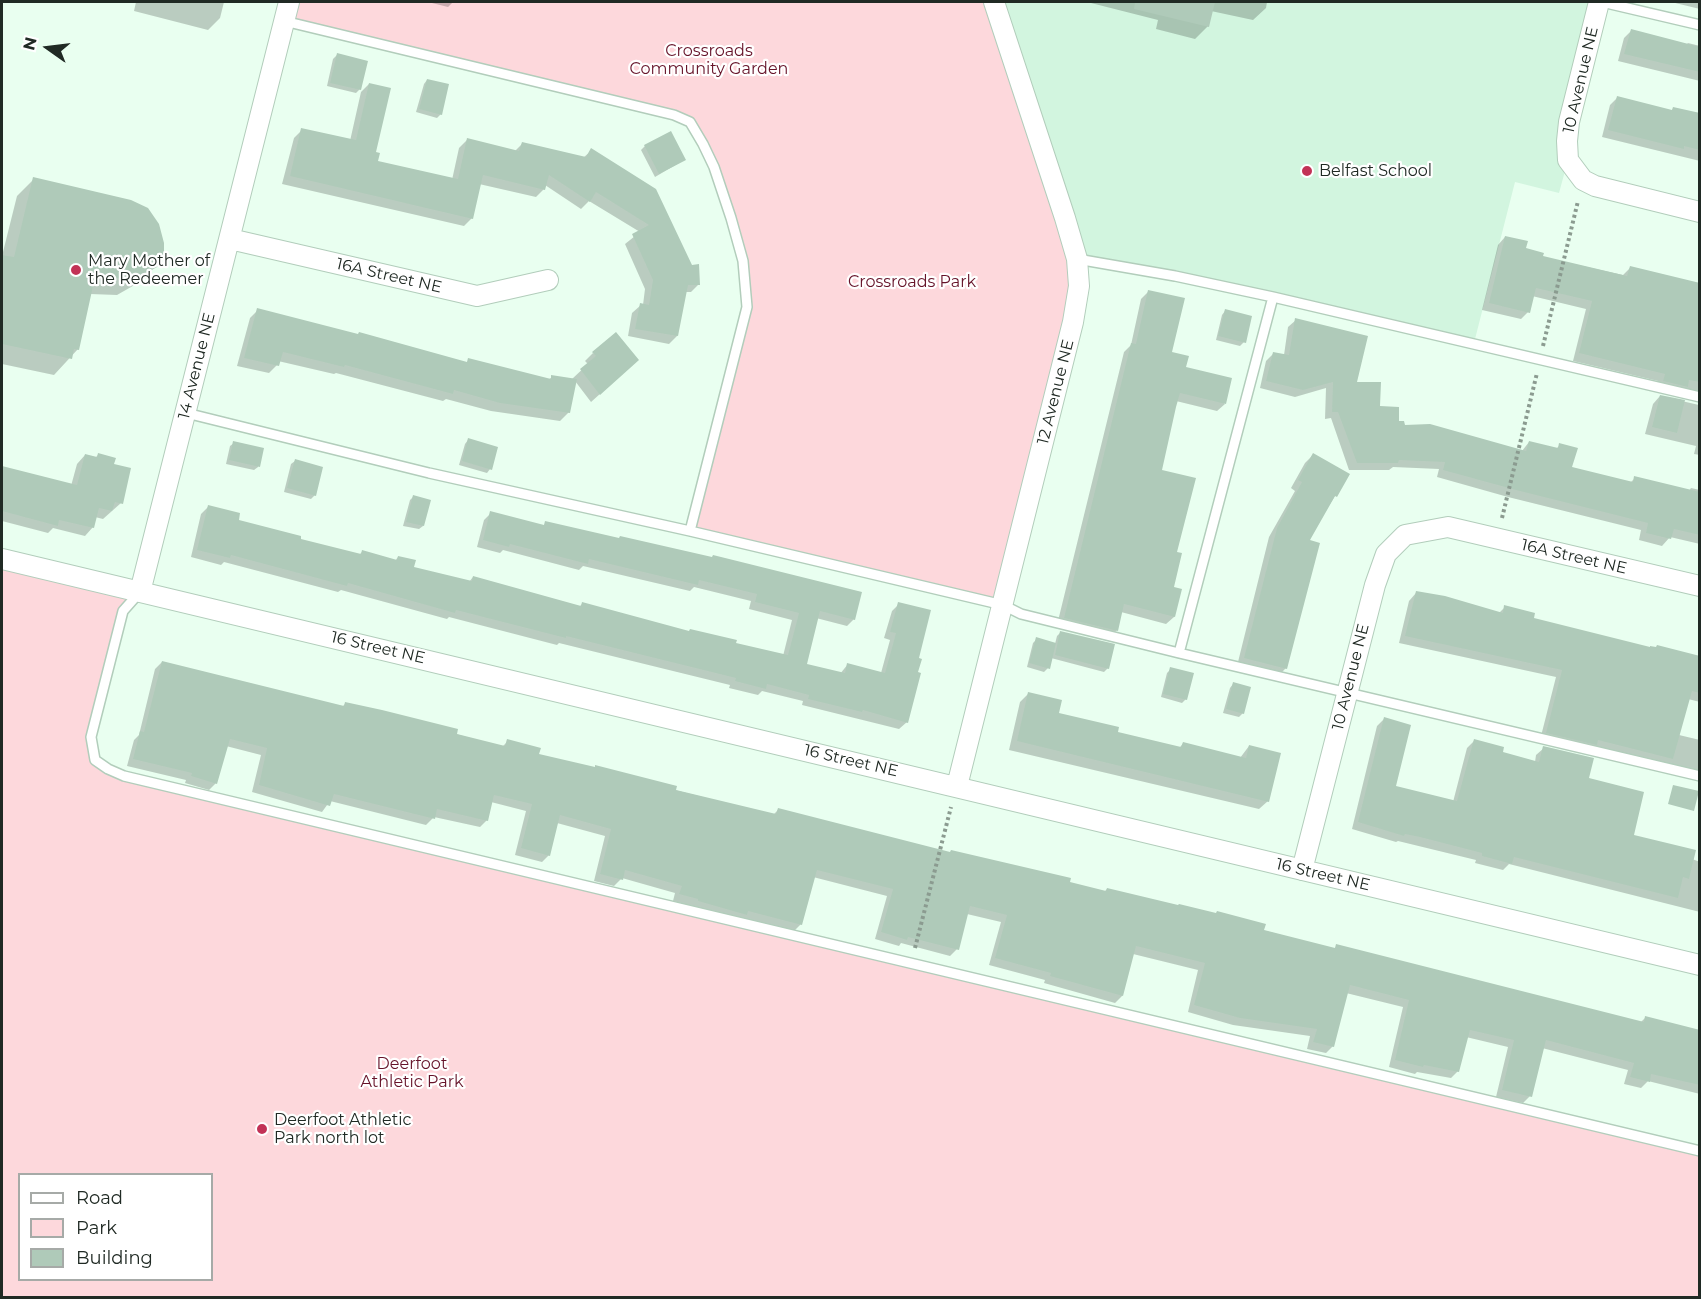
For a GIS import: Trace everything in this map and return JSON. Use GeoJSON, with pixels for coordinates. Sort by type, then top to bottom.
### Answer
{"type":"FeatureCollection","features":[{"type":"Feature","properties":{"kind":"street","name":"14 Avenue NE"},"geometry":{"type":"LineString","coordinates":[[140,592],[289,2]]}},
{"type":"Feature","properties":{"kind":"street","name":"12 Avenue NE"},"geometry":{"type":"LineString","coordinates":[[957,786],[1074,322],[1079,286],[1077,259],[1065,218],[994,2]]}},
{"type":"Feature","properties":{"kind":"street","name":"10 Avenue NE"},"geometry":{"type":"LineString","coordinates":[[1600,2],[1569,122],[1568,160],[1582,180],[1595,186],[1700,212]]}},
{"type":"Feature","properties":{"kind":"street","name":"16A Street NE"},"geometry":{"type":"LineString","coordinates":[[230,239],[477,296],[548,280]]}},
{"type":"Feature","properties":{"kind":"street","name":"10 Avenue NE"},"geometry":{"type":"LineString","coordinates":[[1302,870],[1375,585],[1386,554],[1405,535],[1448,527]]}},
{"type":"Feature","properties":{"kind":"street","name":"16A Street NE"},"geometry":{"type":"LineString","coordinates":[[1448,527],[1700,586]]}},
{"type":"Feature","properties":{"kind":"street","name":"16 Street NE"},"geometry":{"type":"LineString","coordinates":[[2,560],[1700,965]]}},
{"type":"Feature","properties":{"kind":"lane"},"geometry":{"type":"LineString","coordinates":[[1600,2],[1700,25]]}},
{"type":"Feature","properties":{"kind":"lane"},"geometry":{"type":"LineString","coordinates":[[284,21],[674,115],[690,122],[710,159],[731,218],[743,261],[747,307],[690,531]]}},
{"type":"Feature","properties":{"kind":"lane"},"geometry":{"type":"LineString","coordinates":[[1077,259],[1175,276],[1273,297],[1700,397]]}},
{"type":"Feature","properties":{"kind":"lane"},"geometry":{"type":"LineString","coordinates":[[1179,653],[1273,297]]}},
{"type":"Feature","properties":{"kind":"lane"},"geometry":{"type":"LineString","coordinates":[[186,413],[429,473],[690,531],[1003,605],[1021,614],[1179,653],[1700,776]]}},
{"type":"Feature","properties":{"kind":"lane"},"geometry":{"type":"LineString","coordinates":[[140,592],[123,611],[91,737],[95,760],[124,776],[1700,1151]]}},
{"type":"Feature","properties":{"kind":"path"},"geometry":{"type":"LineString","coordinates":[[911,962],[957,786]]}},
{"type":"Feature","properties":{"kind":"shaded area","name":"Belfast School"},"geometry":{"type":"Polygon","coordinates":[[[994,2],[1599,2],[1568,160],[1559,193],[1515,182],[1474,343],[1077,259],[994,2]]]}},
{"type":"Feature","properties":{"kind":"green space","name":"Crossroads Park"},"geometry":{"type":"Polygon","coordinates":[[[289,2],[994,2],[1077,259],[1003,605],[690,531],[747,307],[731,218],[690,122],[284,21],[289,2]]]}},
{"type":"Feature","properties":{"kind":"green space","name":"Deerfoot Athletic Park"},"geometry":{"type":"Polygon","coordinates":[[[2,559],[140,592],[123,611],[91,737],[95,760],[108,769],[1699,1151],[1699,1297],[2,1298],[2,559]]]}},
{"type":"Feature","properties":{"kind":"building"},"geometry":{"type":"Polygon","coordinates":[[[1135,2],[1215,2],[1209,27],[1134,9],[1135,2]]]}},
{"type":"Feature","properties":{"kind":"building"},"geometry":{"type":"Polygon","coordinates":[[[1631,29],[1700,47],[1700,72],[1624,54],[1631,29]]]}},
{"type":"Feature","properties":{"kind":"building"},"geometry":{"type":"Polygon","coordinates":[[[337,53],[368,61],[361,90],[330,83],[337,53]]]}},
{"type":"Feature","properties":{"kind":"building"},"geometry":{"type":"Polygon","coordinates":[[[427,79],[449,84],[442,115],[419,109],[427,79]]]}},
{"type":"Feature","properties":{"kind":"building"},"geometry":{"type":"Polygon","coordinates":[[[369,83],[391,88],[376,152],[380,153],[378,161],[458,179],[467,138],[519,151],[522,142],[586,157],[591,148],[656,189],[692,265],[699,264],[700,285],[688,285],[678,336],[635,329],[640,303],[649,305],[653,280],[632,234],[649,225],[596,192],[590,202],[549,175],[545,190],[483,175],[473,219],[290,176],[301,128],[356,140],[369,83]]]}},
{"type":"Feature","properties":{"kind":"building"},"geometry":{"type":"Polygon","coordinates":[[[1617,96],[1672,110],[1673,107],[1700,113],[1700,150],[1684,146],[1684,149],[1608,130],[1617,96]]]}},
{"type":"Feature","properties":{"kind":"building"},"geometry":{"type":"Polygon","coordinates":[[[671,131],[686,160],[659,174],[644,145],[671,131]]]}},
{"type":"Feature","properties":{"kind":"building","name":"Mary Mother of the Redeemer"},"geometry":{"type":"Polygon","coordinates":[[[33,177],[131,200],[148,208],[159,224],[164,243],[164,256],[157,267],[135,279],[95,277],[79,350],[74,349],[72,359],[2,344],[2,255],[14,257],[33,177]]]}},
{"type":"Feature","properties":{"kind":"building"},"geometry":{"type":"Polygon","coordinates":[[[1505,236],[1528,241],[1526,248],[1544,253],[1543,256],[1627,276],[1630,266],[1700,283],[1700,382],[1689,380],[1688,387],[1663,381],[1665,374],[1579,353],[1592,301],[1536,288],[1530,313],[1489,303],[1505,236]]]}},
{"type":"Feature","properties":{"kind":"building"},"geometry":{"type":"Polygon","coordinates":[[[1148,290],[1185,298],[1172,352],[1189,356],[1186,367],[1232,378],[1226,404],[1180,393],[1176,407],[1162,470],[1196,478],[1177,552],[1182,553],[1174,587],[1182,589],[1175,617],[1124,604],[1118,631],[1064,618],[1131,343],[1136,344],[1148,290]]]}},
{"type":"Feature","properties":{"kind":"building"},"geometry":{"type":"Polygon","coordinates":[[[257,308],[358,334],[359,332],[467,362],[468,358],[551,379],[551,375],[577,379],[570,413],[500,403],[454,390],[453,394],[345,365],[344,367],[283,352],[279,366],[244,358],[257,308]]]}},
{"type":"Feature","properties":{"kind":"building"},"geometry":{"type":"Polygon","coordinates":[[[1225,309],[1252,316],[1246,343],[1218,336],[1225,309]]]}},
{"type":"Feature","properties":{"kind":"building"},"geometry":{"type":"Polygon","coordinates":[[[1295,318],[1368,336],[1357,382],[1381,382],[1380,406],[1399,407],[1399,421],[1404,421],[1405,425],[1430,424],[1526,451],[1529,441],[1558,448],[1559,443],[1578,448],[1572,467],[1633,482],[1634,476],[1700,492],[1700,535],[1674,529],[1671,539],[1646,533],[1648,523],[1443,470],[1445,462],[1399,460],[1398,463],[1357,463],[1338,412],[1332,412],[1333,382],[1303,390],[1266,381],[1273,352],[1289,355],[1295,318]]]}},
{"type":"Feature","properties":{"kind":"building"},"geometry":{"type":"Polygon","coordinates":[[[616,332],[639,360],[600,395],[580,369],[596,356],[592,352],[616,332]]]}},
{"type":"Feature","properties":{"kind":"building"},"geometry":{"type":"Polygon","coordinates":[[[1660,395],[1685,400],[1677,433],[1652,427],[1660,395]]]}},
{"type":"Feature","properties":{"kind":"building"},"geometry":{"type":"Polygon","coordinates":[[[468,438],[498,447],[492,470],[462,461],[468,438]]]}},
{"type":"Feature","properties":{"kind":"building"},"geometry":{"type":"Polygon","coordinates":[[[233,441],[264,448],[260,467],[229,460],[233,441]]]}},
{"type":"Feature","properties":{"kind":"building"},"geometry":{"type":"Polygon","coordinates":[[[98,453],[116,458],[114,464],[131,468],[123,504],[115,502],[112,511],[99,508],[94,528],[59,520],[58,526],[2,511],[2,466],[77,485],[85,454],[97,457],[98,453]]]}},
{"type":"Feature","properties":{"kind":"building"},"geometry":{"type":"Polygon","coordinates":[[[1313,453],[1350,474],[1310,540],[1320,543],[1287,669],[1244,658],[1277,528],[1302,482],[1298,480],[1313,453]]]}},
{"type":"Feature","properties":{"kind":"building"},"geometry":{"type":"Polygon","coordinates":[[[295,459],[323,467],[316,496],[287,488],[295,459]]]}},
{"type":"Feature","properties":{"kind":"building"},"geometry":{"type":"Polygon","coordinates":[[[413,495],[431,500],[424,526],[406,522],[413,495]]]}},
{"type":"Feature","properties":{"kind":"building"},"geometry":{"type":"Polygon","coordinates":[[[208,505],[240,513],[239,520],[301,536],[301,539],[361,554],[362,550],[397,560],[398,556],[416,560],[414,567],[472,581],[473,576],[581,606],[582,602],[689,631],[690,629],[737,640],[736,643],[788,655],[799,613],[755,602],[757,594],[699,580],[698,585],[589,559],[588,564],[510,544],[509,547],[483,540],[490,511],[544,525],[545,521],[712,557],[713,555],[862,592],[855,620],[820,611],[807,664],[845,673],[847,663],[885,673],[896,633],[890,632],[898,602],[931,610],[919,658],[922,659],[918,672],[921,673],[908,723],[863,710],[862,712],[808,699],[809,695],[767,684],[766,689],[735,681],[736,678],[566,636],[566,638],[456,610],[455,613],[348,583],[347,586],[231,555],[230,558],[197,550],[208,505]]]}},
{"type":"Feature","properties":{"kind":"building"},"geometry":{"type":"Polygon","coordinates":[[[1416,591],[1445,596],[1503,613],[1504,605],[1535,613],[1534,618],[1650,647],[1657,645],[1700,656],[1700,693],[1692,691],[1673,759],[1598,740],[1597,745],[1546,733],[1562,670],[1405,636],[1416,591]]]}},
{"type":"Feature","properties":{"kind":"building"},"geometry":{"type":"Polygon","coordinates":[[[1060,631],[1115,644],[1109,669],[1055,655],[1060,631]]]}},
{"type":"Feature","properties":{"kind":"building"},"geometry":{"type":"Polygon","coordinates":[[[1036,637],[1056,643],[1050,669],[1029,663],[1036,637]]]}},
{"type":"Feature","properties":{"kind":"building"},"geometry":{"type":"Polygon","coordinates":[[[162,661],[344,706],[345,702],[382,710],[458,729],[457,734],[505,746],[507,739],[541,748],[539,754],[595,767],[595,765],[677,786],[676,790],[776,814],[778,808],[950,852],[951,850],[1071,878],[1070,882],[1106,891],[1107,888],[1216,913],[1217,911],[1266,924],[1264,930],[1335,948],[1336,944],[1644,1022],[1645,1016],[1700,1030],[1700,1085],[1651,1074],[1650,1082],[1630,1077],[1634,1063],[1546,1040],[1532,1097],[1502,1090],[1514,1040],[1470,1030],[1459,1072],[1395,1060],[1409,1000],[1350,985],[1334,1047],[1313,1042],[1317,1029],[1240,1018],[1194,1005],[1205,963],[1136,946],[1123,996],[995,958],[1007,915],[970,906],[959,950],[908,937],[907,940],[881,932],[893,889],[817,870],[802,925],[748,911],[747,915],[679,894],[682,886],[625,870],[623,880],[600,874],[611,829],[560,815],[550,856],[521,848],[532,804],[494,795],[488,821],[437,809],[435,819],[334,794],[330,806],[259,785],[267,748],[230,739],[217,784],[191,776],[192,773],[133,759],[140,731],[144,732],[162,661]]]}},
{"type":"Feature","properties":{"kind":"building"},"geometry":{"type":"Polygon","coordinates":[[[1170,667],[1194,673],[1187,700],[1163,694],[1170,667]]]}},
{"type":"Feature","properties":{"kind":"building"},"geometry":{"type":"Polygon","coordinates":[[[1233,682],[1251,687],[1244,714],[1226,709],[1233,682]]]}},
{"type":"Feature","properties":{"kind":"building"},"geometry":{"type":"Polygon","coordinates":[[[1028,692],[1062,700],[1059,713],[1119,727],[1118,732],[1181,747],[1183,742],[1246,758],[1249,745],[1281,753],[1269,802],[1017,741],[1028,692]]]}},
{"type":"Feature","properties":{"kind":"building"},"geometry":{"type":"Polygon","coordinates":[[[1384,717],[1411,725],[1396,786],[1457,801],[1474,739],[1504,747],[1503,752],[1539,762],[1543,746],[1594,758],[1589,778],[1644,792],[1634,835],[1696,850],[1689,879],[1683,877],[1678,898],[1514,857],[1512,864],[1482,856],[1482,853],[1420,837],[1405,834],[1404,836],[1358,822],[1384,717]]]}},
{"type":"Feature","properties":{"kind":"building"},"geometry":{"type":"Polygon","coordinates":[[[1673,785],[1699,791],[1694,811],[1668,804],[1673,785]]]}},
{"type":"Feature","properties":{"kind":"place","name":"Belfast School"},"geometry":{"type":"Point","coordinates":[1307,171]}},
{"type":"Feature","properties":{"kind":"place","name":"Mary Mother of the Redeemer"},"geometry":{"type":"Point","coordinates":[76,270]}},
{"type":"Feature","properties":{"kind":"place","name":"Deerfoot Athletic Park north lot"},"geometry":{"type":"Point","coordinates":[262,1129]}},
{"type":"Feature","properties":{"kind":"park label","name":"Crossroads Community Garden"},"geometry":{"type":"Point","coordinates":[709,60]}}]}
